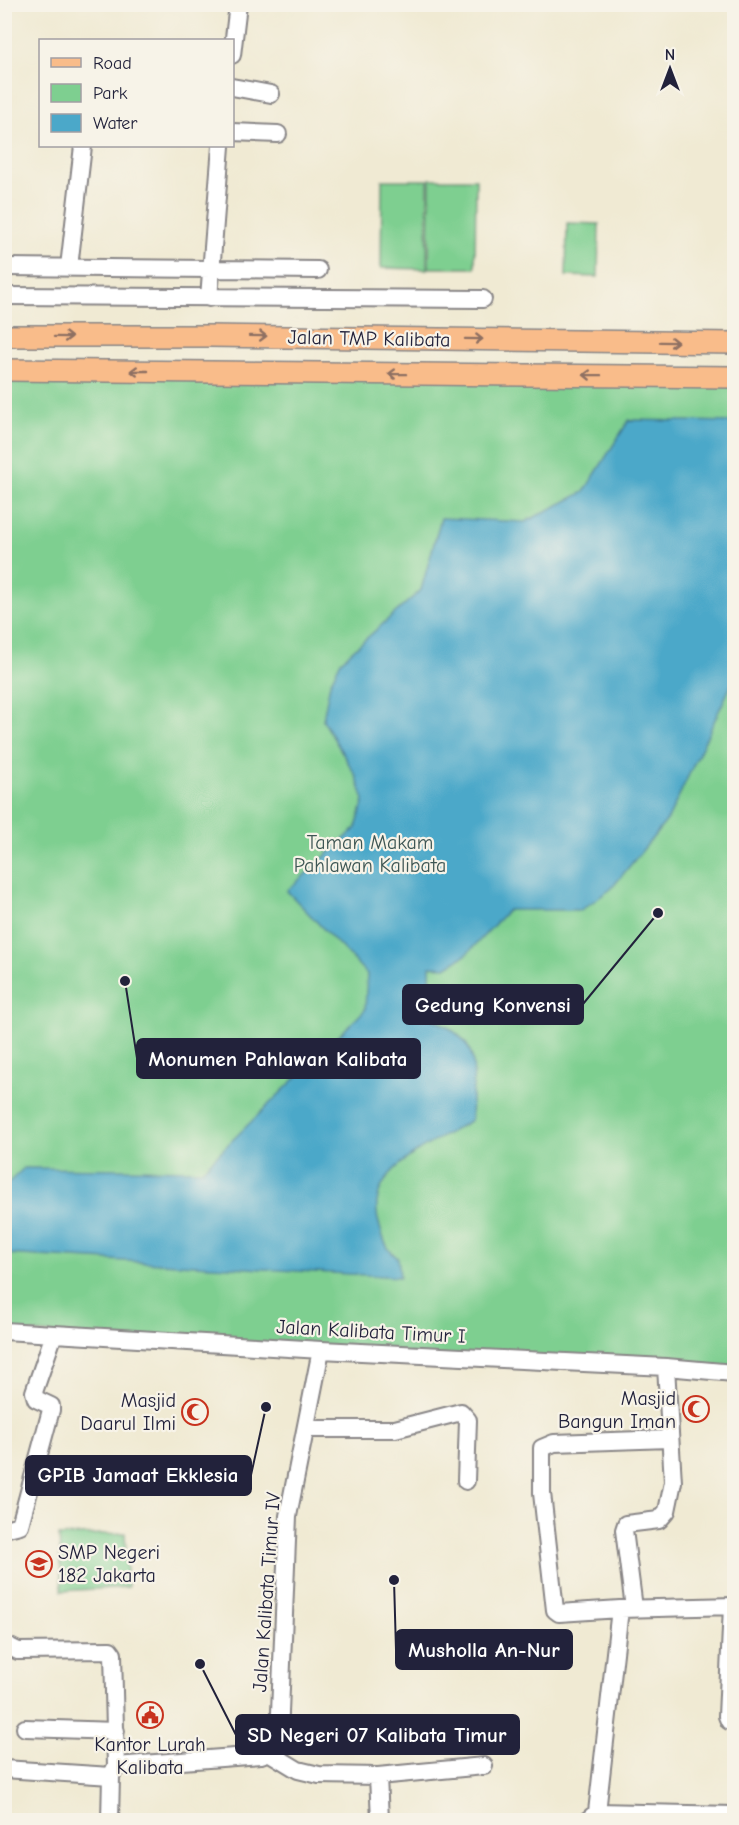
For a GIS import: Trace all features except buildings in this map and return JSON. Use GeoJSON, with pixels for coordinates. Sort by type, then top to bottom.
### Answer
{"type":"FeatureCollection","features":[{"type":"Feature","properties":{"kind":"main road","name":"Jalan TMP Kalibata"},"geometry":{"type":"LineString","coordinates":[[4,336],[735,343]]}},
{"type":"Feature","properties":{"kind":"main road"},"geometry":{"type":"LineString","coordinates":[[176,336],[167,344],[166,356],[168,362],[180,372]]}},
{"type":"Feature","properties":{"kind":"main road","name":"Jalan TMP Kalibata"},"geometry":{"type":"LineString","coordinates":[[4,370],[735,377]]}},
{"type":"Feature","properties":{"kind":"street"},"geometry":{"type":"LineString","coordinates":[[234,39],[238,4]]}},
{"type":"Feature","properties":{"kind":"street"},"geometry":{"type":"LineString","coordinates":[[234,87],[271,94]]}},
{"type":"Feature","properties":{"kind":"street"},"geometry":{"type":"LineString","coordinates":[[234,132],[278,134]]}},
{"type":"Feature","properties":{"kind":"street"},"geometry":{"type":"LineString","coordinates":[[69,267],[83,147]]}},
{"type":"Feature","properties":{"kind":"street"},"geometry":{"type":"LineString","coordinates":[[209,298],[209,270],[216,225],[221,147]]}},
{"type":"Feature","properties":{"kind":"street"},"geometry":{"type":"LineString","coordinates":[[4,267],[318,270]]}},
{"type":"Feature","properties":{"kind":"street"},"geometry":{"type":"LineString","coordinates":[[4,296],[483,299]]}},
{"type":"Feature","properties":{"kind":"street","name":"Jalan Kalibata Timur I"},"geometry":{"type":"LineString","coordinates":[[4,1331],[666,1367],[735,1373]]}},
{"type":"Feature","properties":{"kind":"street"},"geometry":{"type":"LineString","coordinates":[[4,1529],[20,1525],[51,1410],[51,1406],[36,1398],[34,1392],[54,1334]]}},
{"type":"Feature","properties":{"kind":"street","name":"Jalan Kalibata Timur IV"},"geometry":{"type":"LineString","coordinates":[[270,1753],[279,1737],[288,1516],[321,1350]]}},
{"type":"Feature","properties":{"kind":"street"},"geometry":{"type":"LineString","coordinates":[[666,1367],[673,1482],[668,1511],[659,1520],[626,1524],[624,1530],[627,1608],[592,1816],[735,1815]]}},
{"type":"Feature","properties":{"kind":"street"},"geometry":{"type":"LineString","coordinates":[[306,1429],[395,1429],[461,1412],[468,1420],[466,1481]]}},
{"type":"Feature","properties":{"kind":"street"},"geometry":{"type":"LineString","coordinates":[[669,1439],[554,1443],[542,1448],[542,1493],[555,1610],[559,1613],[627,1608],[733,1606],[727,1716],[729,1721],[735,1723]]}},
{"type":"Feature","properties":{"kind":"street"},"geometry":{"type":"LineString","coordinates":[[4,1644],[18,1651],[111,1650],[116,1731],[110,1821]]}},
{"type":"Feature","properties":{"kind":"street"},"geometry":{"type":"LineString","coordinates":[[25,1728],[116,1731]]}},
{"type":"Feature","properties":{"kind":"street"},"geometry":{"type":"LineString","coordinates":[[4,1769],[113,1771],[270,1753],[308,1774],[378,1776],[484,1766]]}},
{"type":"Feature","properties":{"kind":"street"},"geometry":{"type":"LineString","coordinates":[[378,1776],[380,1821]]}},
{"type":"Feature","properties":{"kind":"green space"},"geometry":{"type":"Polygon","coordinates":[[[430,179],[476,179],[475,268],[429,268],[430,179]]]}},
{"type":"Feature","properties":{"kind":"green space"},"geometry":{"type":"Polygon","coordinates":[[[382,180],[428,180],[427,269],[381,268],[382,180]]]}},
{"type":"Feature","properties":{"kind":"green space"},"geometry":{"type":"Polygon","coordinates":[[[567,223],[599,224],[598,277],[566,276],[567,223]]]}},
{"type":"Feature","properties":{"kind":"green space","name":"Taman Makam Pahlawan Kalibata"},"geometry":{"type":"Polygon","coordinates":[[[4,369],[734,377],[734,1373],[5,1331],[4,369]]]}},
{"type":"Feature","properties":{"kind":"green space"},"geometry":{"type":"Polygon","coordinates":[[[125,1533],[128,1587],[62,1591],[59,1536],[125,1533]]]}},
{"type":"Feature","properties":{"kind":"water"},"geometry":{"type":"Polygon","coordinates":[[[629,420],[734,422],[734,679],[668,819],[611,889],[581,910],[508,910],[466,955],[446,967],[430,966],[431,1018],[461,1037],[469,1048],[472,1059],[474,1071],[471,1120],[404,1161],[390,1174],[380,1189],[377,1207],[380,1227],[386,1244],[398,1258],[400,1277],[5,1254],[5,1186],[24,1168],[202,1170],[365,1010],[367,974],[287,891],[356,828],[364,800],[356,776],[323,720],[330,683],[341,661],[421,590],[441,518],[525,522],[584,492],[629,420]]]}},
{"type":"Feature","properties":{"kind":"place","name":"Gedung Konvensi"},"geometry":{"type":"Point","coordinates":[658,913]}},
{"type":"Feature","properties":{"kind":"place","name":"Monumen Pahlawan Kalibata"},"geometry":{"type":"Point","coordinates":[125,981]}},
{"type":"Feature","properties":{"kind":"place","name":"GPIB Jamaat Ekklesia"},"geometry":{"type":"Point","coordinates":[266,1407]}},
{"type":"Feature","properties":{"kind":"place","name":"Masjid Bangun Iman"},"geometry":{"type":"Point","coordinates":[696,1409]}},
{"type":"Feature","properties":{"kind":"place","name":"Masjid Daarul Ilmi"},"geometry":{"type":"Point","coordinates":[195,1412]}},
{"type":"Feature","properties":{"kind":"place","name":"SMP Negeri 182 Jakarta"},"geometry":{"type":"Point","coordinates":[39,1564]}},
{"type":"Feature","properties":{"kind":"place","name":"Musholla An-Nur"},"geometry":{"type":"Point","coordinates":[394,1580]}},
{"type":"Feature","properties":{"kind":"place","name":"SD Negeri 07 Kalibata Timur"},"geometry":{"type":"Point","coordinates":[200,1664]}},
{"type":"Feature","properties":{"kind":"place","name":"Kantor Lurah Kalibata"},"geometry":{"type":"Point","coordinates":[150,1715]}}]}
